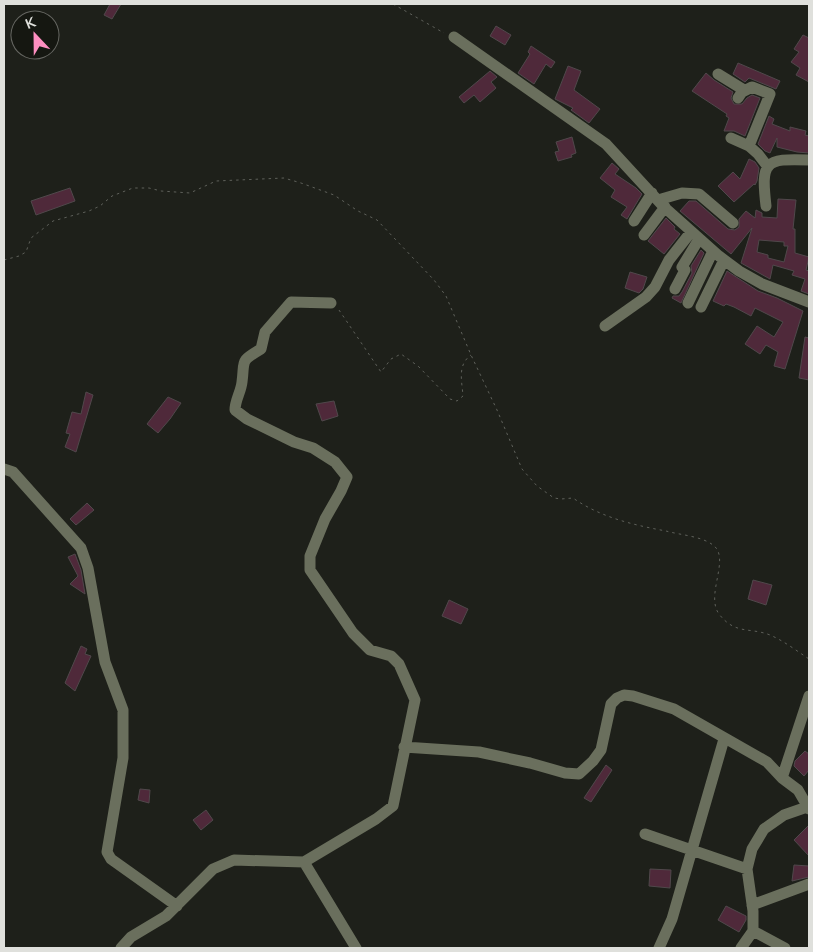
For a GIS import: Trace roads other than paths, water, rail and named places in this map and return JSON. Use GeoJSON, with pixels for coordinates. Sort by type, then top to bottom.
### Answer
{"type":"FeatureCollection","features":[{"type":"Feature","properties":{"kind":"street"},"geometry":{"type":"LineString","coordinates":[[454,38],[606,144],[659,200],[713,252],[739,271],[762,284],[809,302]]}},
{"type":"Feature","properties":{"kind":"street"},"geometry":{"type":"LineString","coordinates":[[718,74],[741,94],[752,87],[770,94],[748,146]]}},
{"type":"Feature","properties":{"kind":"street"},"geometry":{"type":"LineString","coordinates":[[731,138],[748,146],[758,154],[768,167]]}},
{"type":"Feature","properties":{"kind":"street"},"geometry":{"type":"LineString","coordinates":[[766,206],[763,180],[768,167],[779,160],[809,160]]}},
{"type":"Feature","properties":{"kind":"street"},"geometry":{"type":"LineString","coordinates":[[634,221],[659,200],[682,193],[699,194],[733,223]]}},
{"type":"Feature","properties":{"kind":"street"},"geometry":{"type":"LineString","coordinates":[[644,235],[659,200]]}},
{"type":"Feature","properties":{"kind":"street"},"geometry":{"type":"LineString","coordinates":[[675,289],[685,270],[682,267],[695,236]]}},
{"type":"Feature","properties":{"kind":"street"},"geometry":{"type":"LineString","coordinates":[[605,326],[646,297],[655,288],[669,260],[695,236]]}},
{"type":"Feature","properties":{"kind":"street"},"geometry":{"type":"LineString","coordinates":[[688,303],[713,252]]}},
{"type":"Feature","properties":{"kind":"street"},"geometry":{"type":"LineString","coordinates":[[701,307],[724,260]]}},
{"type":"Feature","properties":{"kind":"street"},"geometry":{"type":"LineString","coordinates":[[121,948],[132,937],[166,916],[212,869],[234,860],[304,862],[393,806],[415,700],[399,664],[391,656],[370,650],[353,633],[310,570],[310,556],[325,519],[347,477],[335,462],[313,448],[294,442],[247,420],[235,410],[235,402],[242,383],[242,366],[248,356],[261,349],[265,332],[291,302],[331,303]]}},
{"type":"Feature","properties":{"kind":"street"},"geometry":{"type":"LineString","coordinates":[[4,469],[14,472],[81,548],[88,568],[105,662],[123,710],[124,758],[107,852],[111,858],[177,906]]}},
{"type":"Feature","properties":{"kind":"street"},"geometry":{"type":"LineString","coordinates":[[404,747],[479,752],[565,773],[579,774],[593,761],[601,750],[611,704],[624,695],[633,696],[674,710],[767,762],[782,778],[798,790],[808,808],[784,815],[764,829],[752,849],[747,869],[752,905],[753,931],[741,948]]}},
{"type":"Feature","properties":{"kind":"street"},"geometry":{"type":"LineString","coordinates":[[782,778],[809,696]]}},
{"type":"Feature","properties":{"kind":"street"},"geometry":{"type":"LineString","coordinates":[[659,948],[672,919],[694,850],[724,739]]}},
{"type":"Feature","properties":{"kind":"street"},"geometry":{"type":"LineString","coordinates":[[645,834],[747,869]]}},
{"type":"Feature","properties":{"kind":"street"},"geometry":{"type":"LineString","coordinates":[[304,862],[356,948]]}},
{"type":"Feature","properties":{"kind":"street"},"geometry":{"type":"LineString","coordinates":[[752,905],[809,884]]}},
{"type":"Feature","properties":{"kind":"street"},"geometry":{"type":"LineString","coordinates":[[753,931],[785,948]]}}]}
